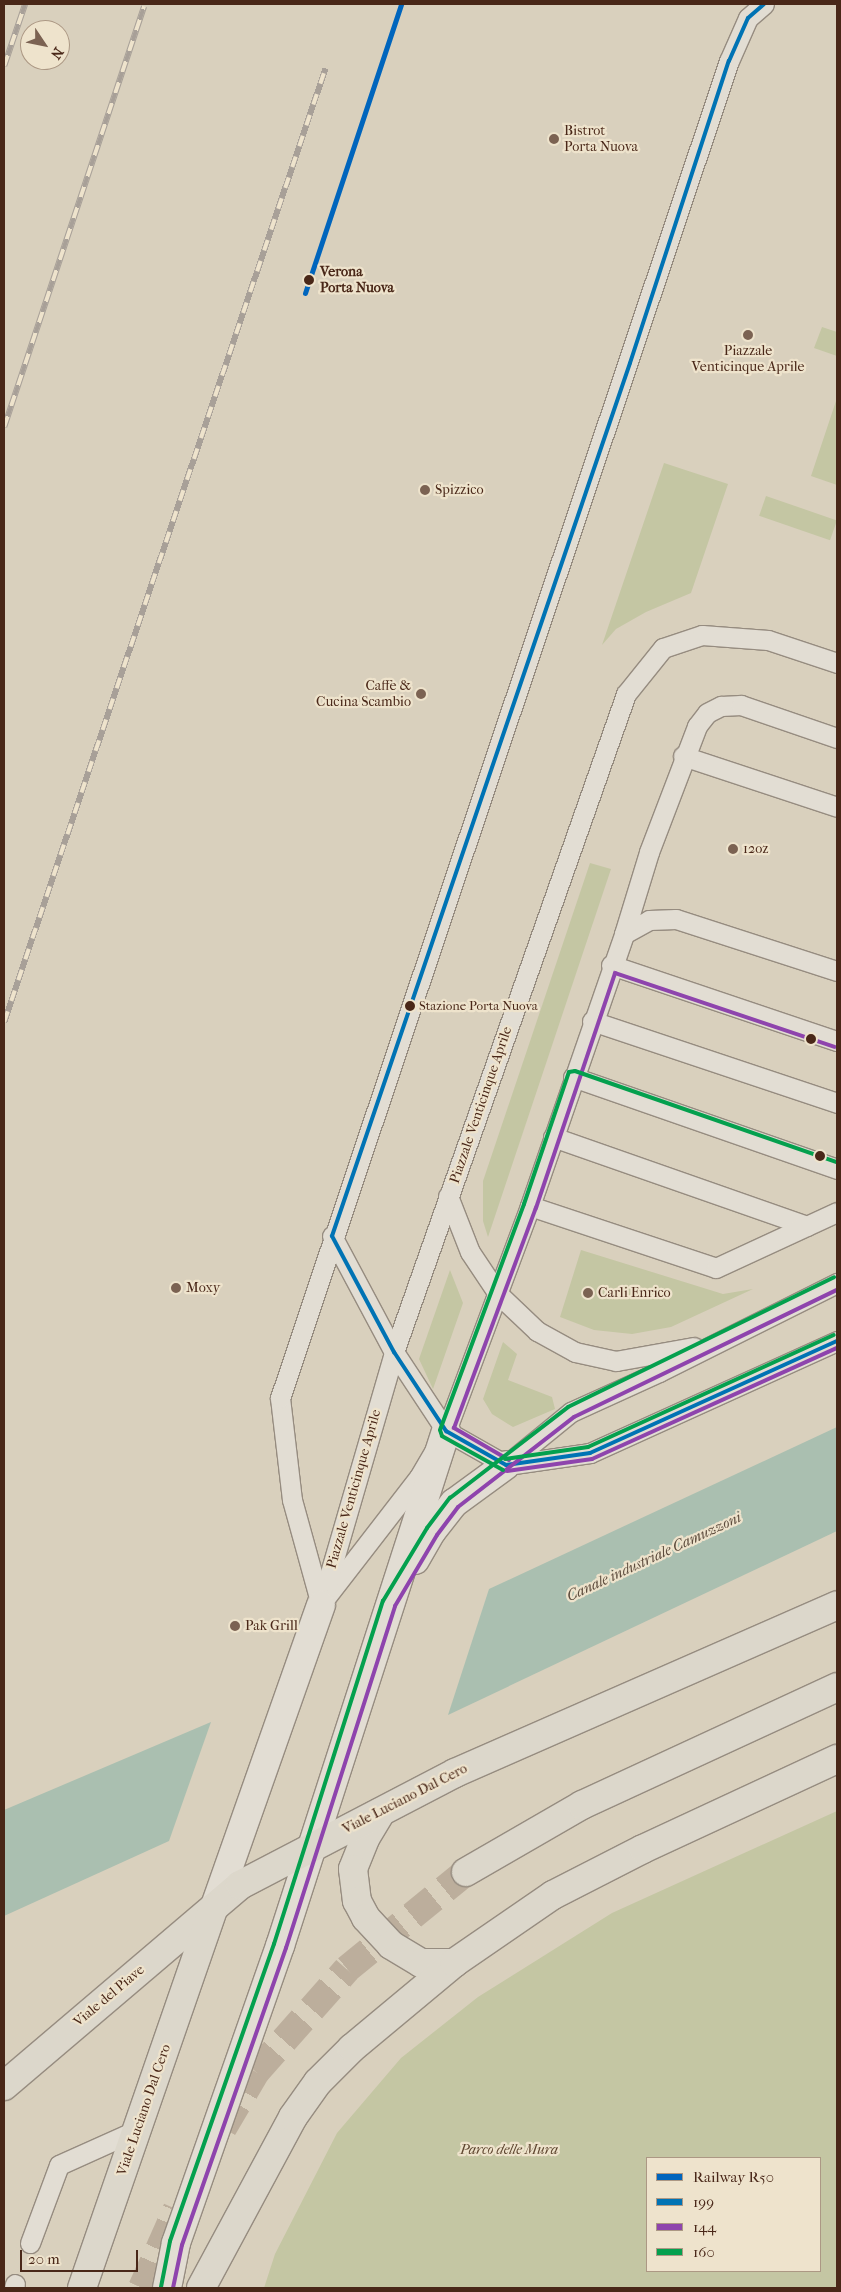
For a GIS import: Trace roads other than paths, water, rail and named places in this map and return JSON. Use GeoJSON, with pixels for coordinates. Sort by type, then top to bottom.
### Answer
{"type":"FeatureCollection","features":[{"type":"Feature","properties":{"kind":"main road","name":"Viale Luciano Dal Cero"},"geometry":{"type":"LineString","coordinates":[[82,2288],[215,1906],[240,1885],[310,1846],[381,1812],[455,1773],[837,1605]]}},
{"type":"Feature","properties":{"kind":"main road"},"geometry":{"type":"LineString","coordinates":[[466,1872],[582,1805],[837,1688]]}},
{"type":"Feature","properties":{"kind":"main road"},"geometry":{"type":"LineString","coordinates":[[201,2288],[288,2126],[318,2082],[352,2048],[454,1963],[553,1895],[643,1848],[837,1759]]}},
{"type":"Feature","properties":{"kind":"main road"},"geometry":{"type":"LineString","coordinates":[[381,1812],[365,1839],[353,1869],[357,1901],[366,1918],[391,1945],[421,1963],[454,1963]]}},
{"type":"Feature","properties":{"kind":"main road","name":"Viale del Piave"},"geometry":{"type":"LineString","coordinates":[[4,2086],[215,1906]]}},
{"type":"Feature","properties":{"kind":"street"},"geometry":{"type":"LineString","coordinates":[[167,2288],[176,2243],[280,1946],[310,1846],[337,1772],[388,1603],[446,1431]]}},
{"type":"Feature","properties":{"kind":"street"},"geometry":{"type":"LineString","coordinates":[[388,1603],[432,1531],[454,1503],[506,1465]]}},
{"type":"Feature","properties":{"kind":"street","name":"Piazzale Venticinque Aprile"},"geometry":{"type":"LineString","coordinates":[[215,1906],[320,1605]]}},
{"type":"Feature","properties":{"kind":"lane","name":"Piazzale Venticinque Aprile"},"geometry":{"type":"LineString","coordinates":[[320,1605],[292,1500],[280,1398],[332,1236],[630,363],[729,61],[748,18],[764,4]]}},
{"type":"Feature","properties":{"kind":"lane","name":"Piazzale Venticinque Aprile"},"geometry":{"type":"LineString","coordinates":[[320,1605],[394,1352],[626,694],[663,648],[702,635],[768,640],[837,663]]}},
{"type":"Feature","properties":{"kind":"lane"},"geometry":{"type":"LineString","coordinates":[[320,1605],[419,1477],[446,1431],[530,1206],[592,1020],[624,934],[648,852],[683,756],[697,726],[707,713],[721,706],[741,705],[837,738]]}},
{"type":"Feature","properties":{"kind":"lane"},"geometry":{"type":"LineString","coordinates":[[683,756],[837,807]]}},
{"type":"Feature","properties":{"kind":"lane"},"geometry":{"type":"LineString","coordinates":[[624,934],[648,920],[676,919],[837,971]]}},
{"type":"Feature","properties":{"kind":"lane"},"geometry":{"type":"LineString","coordinates":[[612,965],[837,1041]]}},
{"type":"Feature","properties":{"kind":"lane"},"geometry":{"type":"LineString","coordinates":[[592,1020],[837,1103]]}},
{"type":"Feature","properties":{"kind":"lane"},"geometry":{"type":"LineString","coordinates":[[573,1077],[837,1169]]}},
{"type":"Feature","properties":{"kind":"lane"},"geometry":{"type":"LineString","coordinates":[[553,1137],[808,1226]]}},
{"type":"Feature","properties":{"kind":"lane"},"geometry":{"type":"LineString","coordinates":[[448,1196],[470,1252],[498,1294],[536,1331],[575,1352],[616,1361],[714,1342]]}},
{"type":"Feature","properties":{"kind":"lane"},"geometry":{"type":"LineString","coordinates":[[530,1206],[716,1268],[837,1212]]}},
{"type":"Feature","properties":{"kind":"lane"},"geometry":{"type":"LineString","coordinates":[[332,1236],[394,1352],[446,1431],[506,1465],[590,1453],[837,1341]]}},
{"type":"Feature","properties":{"kind":"lane"},"geometry":{"type":"LineString","coordinates":[[506,1465],[571,1412],[659,1372],[714,1342],[837,1283]]}},
{"type":"Feature","properties":{"kind":"lane"},"geometry":{"type":"LineString","coordinates":[[30,2242],[59,2165],[137,2130]]}},
{"type":"Feature","properties":{"kind":"water","name":"Canale industriale Camuzzoni"},"geometry":{"type":"Polygon","coordinates":[[[837,1427],[837,1531],[448,1715],[489,1589],[837,1427]]]}},
{"type":"Feature","properties":{"kind":"water"},"geometry":{"type":"Polygon","coordinates":[[[211,1722],[169,1841],[4,1916],[4,1810],[211,1722]]]}},
{"type":"Feature","properties":{"kind":"tunnel"},"geometry":{"type":"LineString","coordinates":[[223,2128],[256,2072],[347,1969],[466,1872]]}},
{"type":"Feature","properties":{"kind":"tunnel"},"geometry":{"type":"LineString","coordinates":[[142,2288],[177,2209]]}},
{"type":"Feature","properties":{"kind":"railway"},"geometry":{"type":"LineString","coordinates":[[4,66],[25,4]]}},
{"type":"Feature","properties":{"kind":"railway"},"geometry":{"type":"LineString","coordinates":[[4,427],[144,7]]}},
{"type":"Feature","properties":{"kind":"railway"},"geometry":{"type":"LineString","coordinates":[[4,1022],[325,69]]}},
{"type":"Feature","properties":{"kind":"rail line","name":"R50"},"geometry":{"type":"LineString","coordinates":[[305,293],[401,4]]}},
{"type":"Feature","properties":{"kind":"place","name":"Bistrot Porta Nuova"},"geometry":{"type":"Point","coordinates":[554,139]}},
{"type":"Feature","properties":{"kind":"place","name":"Verona Porta Nuova"},"geometry":{"type":"Point","coordinates":[309,280]}},
{"type":"Feature","properties":{"kind":"place","name":"Piazzale Venticinque Aprile"},"geometry":{"type":"Point","coordinates":[748,335]}},
{"type":"Feature","properties":{"kind":"place","name":"Spizzico"},"geometry":{"type":"Point","coordinates":[425,490]}},
{"type":"Feature","properties":{"kind":"place","name":"Caffe & Cucina Scambio"},"geometry":{"type":"Point","coordinates":[421,694]}},
{"type":"Feature","properties":{"kind":"place","name":"12oz"},"geometry":{"type":"Point","coordinates":[733,849]}},
{"type":"Feature","properties":{"kind":"place","name":"Stazione Porta Nuova"},"geometry":{"type":"Point","coordinates":[410,1006]}},
{"type":"Feature","properties":{"kind":"place","name":"Moxy"},"geometry":{"type":"Point","coordinates":[176,1288]}},
{"type":"Feature","properties":{"kind":"place","name":"Carli Enrico"},"geometry":{"type":"Point","coordinates":[588,1293]}},
{"type":"Feature","properties":{"kind":"place","name":"Pak Grill"},"geometry":{"type":"Point","coordinates":[235,1626]}},
{"type":"Feature","properties":{"kind":"park label","name":"Parco delle Mura"},"geometry":{"type":"Point","coordinates":[509,2150]}}]}
